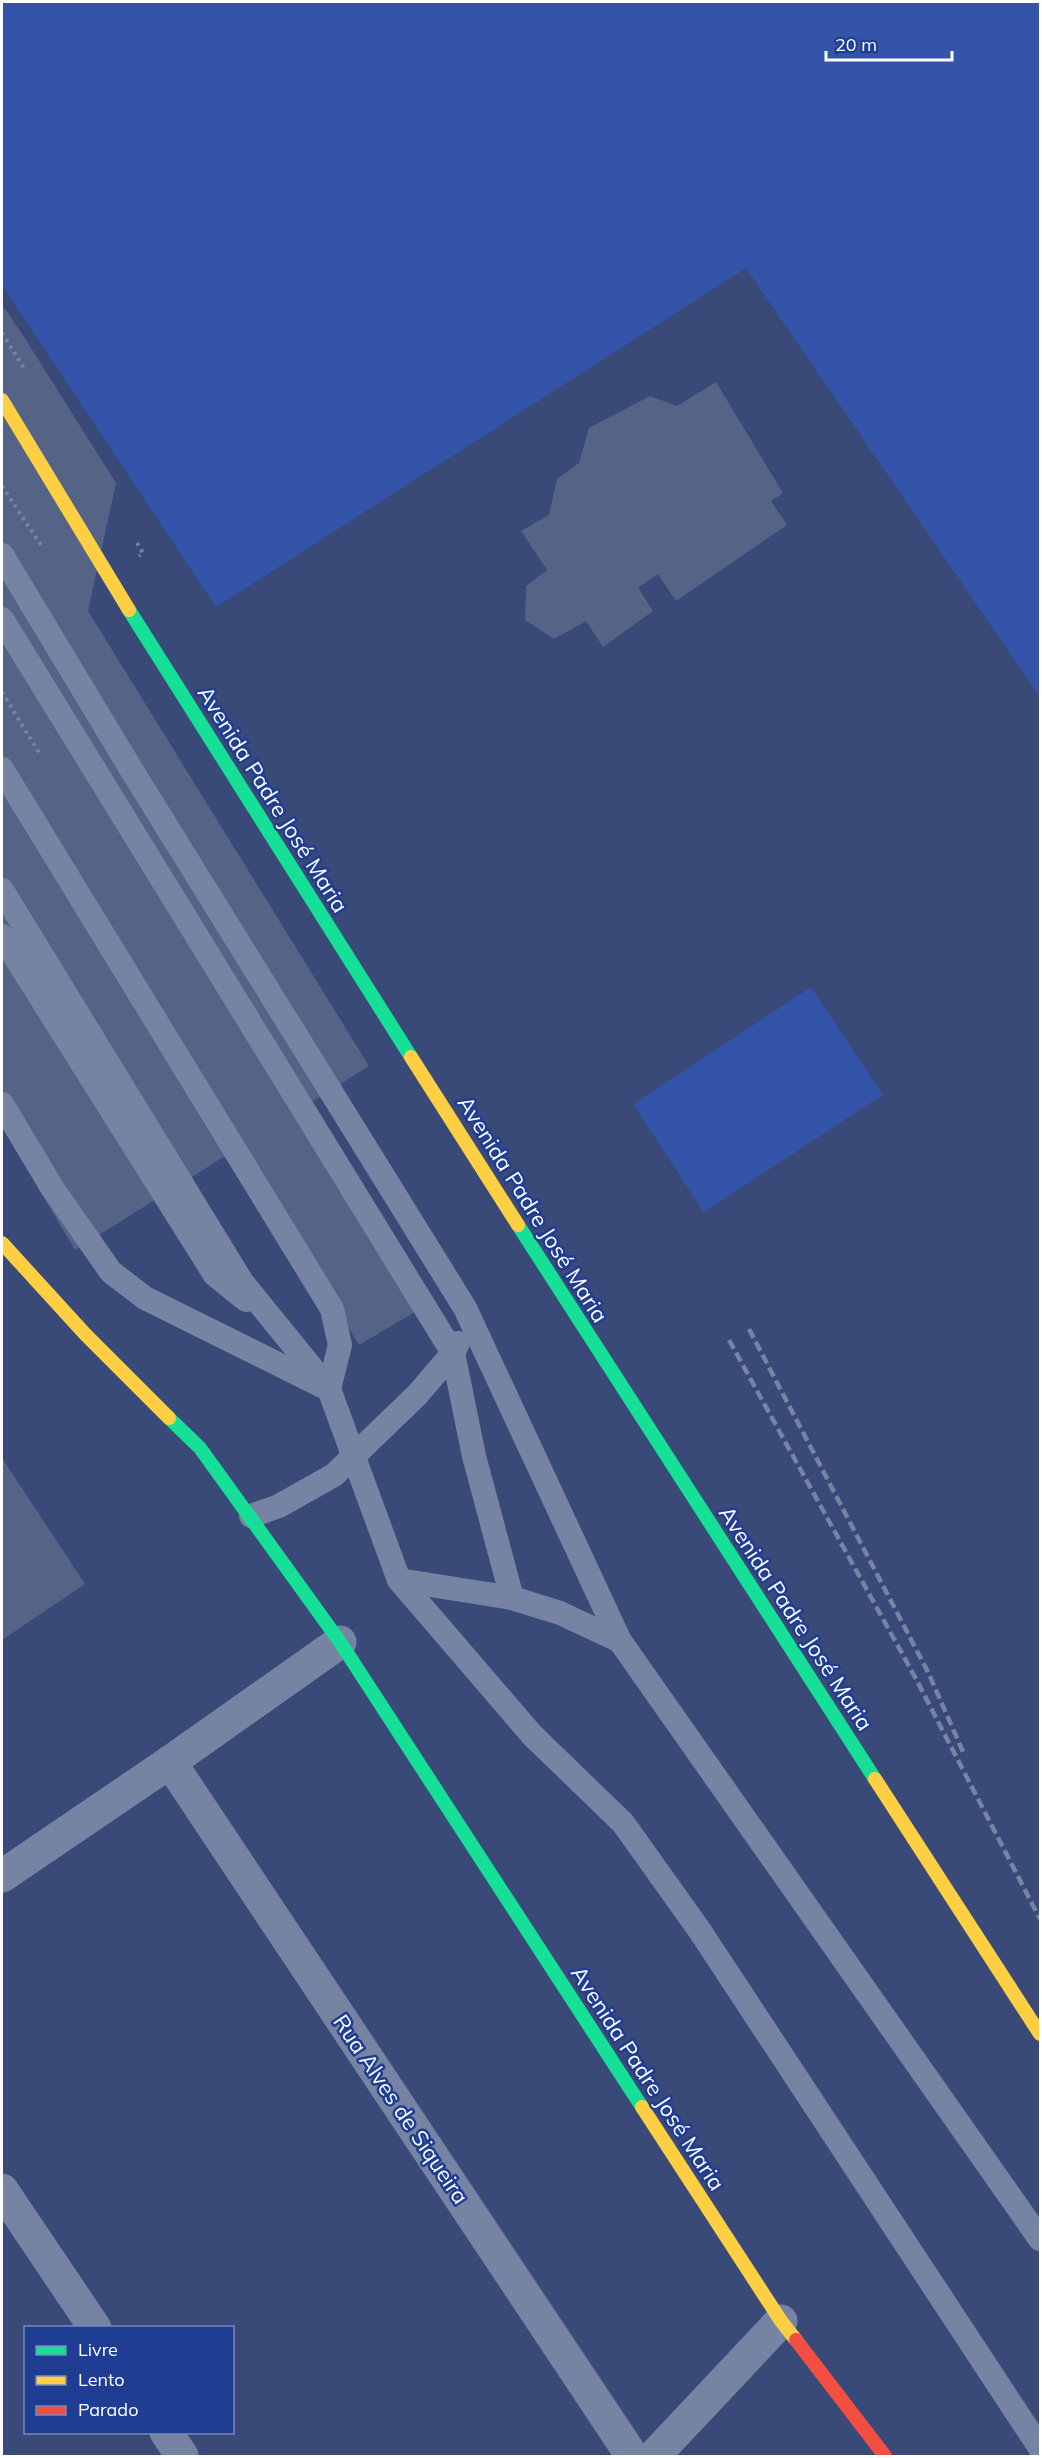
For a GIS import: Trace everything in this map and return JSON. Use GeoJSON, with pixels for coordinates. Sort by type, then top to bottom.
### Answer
{"type":"FeatureCollection","features":[{"type":"Feature","properties":{"kind":"main road","name":"Avenida Padre José Maria"},"geometry":{"type":"LineString","coordinates":[[2,400],[151,647],[570,1307],[1041,2034]]}},
{"type":"Feature","properties":{"kind":"main road","name":"Avenida Padre José Maria"},"geometry":{"type":"LineString","coordinates":[[2,1243],[85,1334],[200,1448],[250,1516],[340,1642],[781,2322],[885,2457]]}},
{"type":"Feature","properties":{"kind":"street"},"geometry":{"type":"LineString","coordinates":[[2,1876],[170,1762],[340,1642]]}},
{"type":"Feature","properties":{"kind":"street","name":"Rua Alves de Siqueira"},"geometry":{"type":"LineString","coordinates":[[170,1762],[632,2457]]}},
{"type":"Feature","properties":{"kind":"street"},"geometry":{"type":"LineString","coordinates":[[2,2190],[94,2326]]}},
{"type":"Feature","properties":{"kind":"street"},"geometry":{"type":"LineString","coordinates":[[654,2457],[781,2322]]}},
{"type":"Feature","properties":{"kind":"street"},"geometry":{"type":"LineString","coordinates":[[167,2434],[182,2457]]}},
{"type":"Feature","properties":{"kind":"lane"},"geometry":{"type":"LineString","coordinates":[[2,555],[131,769],[465,1308],[620,1641],[1041,2239]]}},
{"type":"Feature","properties":{"kind":"lane"},"geometry":{"type":"LineString","coordinates":[[2,620],[453,1353],[474,1456],[512,1598]]}},
{"type":"Feature","properties":{"kind":"lane"},"geometry":{"type":"LineString","coordinates":[[2,769],[332,1309],[340,1345],[329,1389]]}},
{"type":"Feature","properties":{"kind":"lane"},"geometry":{"type":"LineString","coordinates":[[2,890],[242,1282],[329,1389],[399,1580],[532,1735],[623,1822],[700,1931],[1041,2448]]}},
{"type":"Feature","properties":{"kind":"lane"},"geometry":{"type":"LineString","coordinates":[[2,936],[215,1275],[276,1324]]}},
{"type":"Feature","properties":{"kind":"lane"},"geometry":{"type":"LineString","coordinates":[[2,1104],[52,1189],[111,1272],[145,1298],[329,1389]]}},
{"type":"Feature","properties":{"kind":"lane"},"geometry":{"type":"LineString","coordinates":[[250,1516],[279,1506],[309,1490],[334,1475],[354,1457],[417,1395],[453,1353],[468,1326],[465,1308]]}},
{"type":"Feature","properties":{"kind":"lane"},"geometry":{"type":"LineString","coordinates":[[399,1580],[512,1598],[560,1613],[620,1641]]}},
{"type":"Feature","properties":{"kind":"path"},"geometry":{"type":"LineString","coordinates":[[2,486],[24,520]]}},
{"type":"Feature","properties":{"kind":"path"},"geometry":{"type":"LineString","coordinates":[[2,692],[41,756]]}},
{"type":"Feature","properties":{"kind":"shaded area"},"geometry":{"type":"Polygon","coordinates":[[[2,2],[1040,2],[1040,697],[746,268],[216,607],[2,285],[2,2]]]}},
{"type":"Feature","properties":{"kind":"shaded area"},"geometry":{"type":"Polygon","coordinates":[[[811,987],[883,1095],[704,1212],[633,1104],[811,987]]]}},
{"type":"Feature","properties":{"kind":"building"},"geometry":{"type":"Polygon","coordinates":[[[2,307],[26,340],[116,483],[88,611],[369,1066],[294,1113],[415,1312],[359,1345],[238,1148],[75,1250],[2,1127],[2,307]]]}},
{"type":"Feature","properties":{"kind":"building"},"geometry":{"type":"Polygon","coordinates":[[[716,382],[783,493],[771,501],[787,525],[676,601],[658,574],[638,588],[653,611],[603,647],[586,621],[554,639],[525,620],[526,586],[547,570],[521,531],[549,515],[557,479],[579,463],[589,428],[650,396],[677,406],[716,382]]]}},
{"type":"Feature","properties":{"kind":"building"},"geometry":{"type":"Polygon","coordinates":[[[2,1458],[85,1584],[2,1640],[2,1458]]]}},
{"type":"Feature","properties":{"kind":"railway"},"geometry":{"type":"LineString","coordinates":[[749,1329],[928,1672],[964,1754]]}},
{"type":"Feature","properties":{"kind":"railway"},"geometry":{"type":"LineString","coordinates":[[729,1340],[915,1677],[1040,1919]]}},
{"type":"Feature","properties":{"kind":"traffic: fast"},"geometry":{"type":"LineString","coordinates":[[129,610],[411,1057]]}},
{"type":"Feature","properties":{"kind":"traffic: fast"},"geometry":{"type":"LineString","coordinates":[[518,1225],[875,1779]]}},
{"type":"Feature","properties":{"kind":"traffic: fast"},"geometry":{"type":"LineString","coordinates":[[169,1418],[200,1448],[340,1642],[642,2107]]}},
{"type":"Feature","properties":{"kind":"traffic: slow"},"geometry":{"type":"LineString","coordinates":[[2,400],[129,610]]}},
{"type":"Feature","properties":{"kind":"traffic: slow"},"geometry":{"type":"LineString","coordinates":[[411,1057],[518,1225]]}},
{"type":"Feature","properties":{"kind":"traffic: slow"},"geometry":{"type":"LineString","coordinates":[[2,1243],[85,1334],[169,1418]]}},
{"type":"Feature","properties":{"kind":"traffic: slow"},"geometry":{"type":"LineString","coordinates":[[875,1779],[1040,2034]]}},
{"type":"Feature","properties":{"kind":"traffic: slow"},"geometry":{"type":"LineString","coordinates":[[642,2107],[781,2321],[796,2340]]}},
{"type":"Feature","properties":{"kind":"traffic: jam"},"geometry":{"type":"LineString","coordinates":[[796,2340],[885,2456]]}}]}
